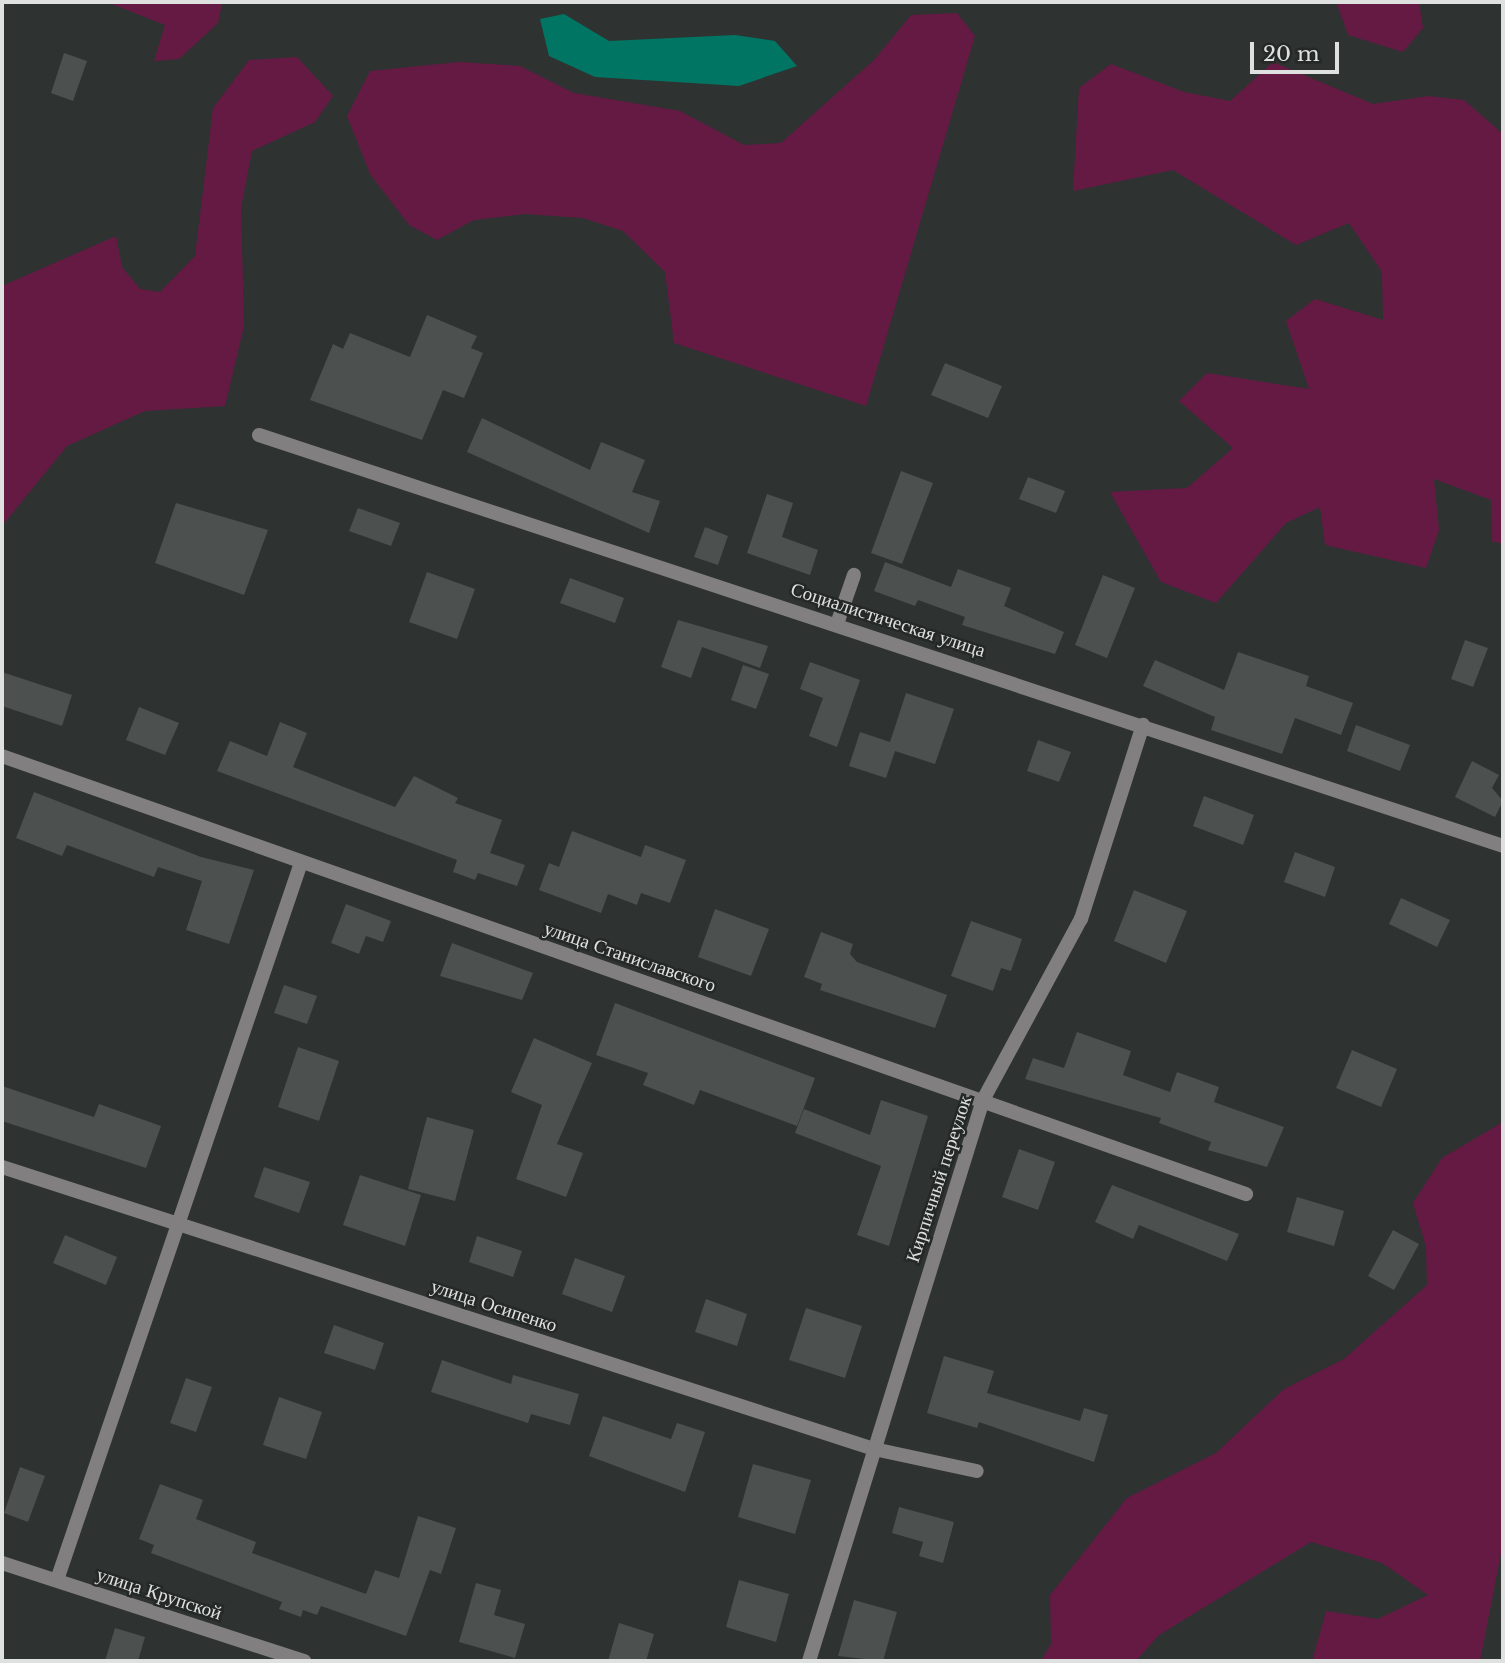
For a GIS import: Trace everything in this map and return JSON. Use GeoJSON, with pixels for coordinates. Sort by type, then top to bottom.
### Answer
{"type":"FeatureCollection","features":[{"type":"Feature","properties":{"kind":"street","name":"Социалистическая улица"},"geometry":{"type":"LineString","coordinates":[[259,435],[1503,846]]}},
{"type":"Feature","properties":{"kind":"street"},"geometry":{"type":"LineString","coordinates":[[837,624],[854,575]]}},
{"type":"Feature","properties":{"kind":"street","name":"Кирпичный переулок"},"geometry":{"type":"LineString","coordinates":[[809,1661],[983,1100],[1082,919],[1143,725]]}},
{"type":"Feature","properties":{"kind":"street","name":"улица Станиславского"},"geometry":{"type":"LineString","coordinates":[[2,756],[1246,1195]]}},
{"type":"Feature","properties":{"kind":"street"},"geometry":{"type":"LineString","coordinates":[[57,1580],[301,863]]}},
{"type":"Feature","properties":{"kind":"street","name":"улица Осипенко"},"geometry":{"type":"LineString","coordinates":[[2,1167],[874,1449],[977,1471]]}},
{"type":"Feature","properties":{"kind":"street","name":"улица Крупской"},"geometry":{"type":"LineString","coordinates":[[2,1563],[304,1661]]}},
{"type":"Feature","properties":{"kind":"shaded area"},"geometry":{"type":"Polygon","coordinates":[[[107,2],[222,4],[218,23],[179,59],[154,61],[165,25],[107,2]]]}},
{"type":"Feature","properties":{"kind":"shaded area"},"geometry":{"type":"Polygon","coordinates":[[[1336,2],[1419,2],[1423,28],[1403,52],[1348,35],[1336,2]]]}},
{"type":"Feature","properties":{"kind":"shaded area"},"geometry":{"type":"Polygon","coordinates":[[[957,13],[975,36],[866,406],[674,343],[665,272],[623,231],[583,218],[525,214],[474,220],[437,240],[409,225],[370,174],[347,116],[370,71],[459,62],[520,66],[574,93],[680,111],[744,145],[781,143],[874,60],[911,15],[957,13]]]}},
{"type":"Feature","properties":{"kind":"shaded area"},"geometry":{"type":"Polygon","coordinates":[[[564,14],[609,41],[735,35],[775,41],[797,66],[739,86],[595,77],[549,56],[540,19],[564,14]]]}},
{"type":"Feature","properties":{"kind":"shaded area"},"geometry":{"type":"Polygon","coordinates":[[[297,57],[333,96],[315,122],[252,151],[241,207],[244,326],[225,406],[145,411],[67,446],[2,526],[2,286],[116,236],[122,267],[140,289],[160,292],[195,256],[213,108],[249,60],[297,57]]]}},
{"type":"Feature","properties":{"kind":"shaded area"},"geometry":{"type":"Polygon","coordinates":[[[1273,62],[1373,104],[1428,96],[1464,100],[1503,134],[1503,544],[1492,541],[1491,500],[1434,479],[1439,530],[1426,568],[1325,545],[1320,507],[1286,523],[1216,603],[1161,582],[1110,492],[1187,488],[1233,448],[1179,401],[1207,373],[1309,389],[1286,321],[1315,299],[1383,320],[1382,272],[1349,223],[1296,245],[1173,170],[1073,191],[1079,88],[1111,64],[1184,92],[1230,101],[1273,62]]]}},
{"type":"Feature","properties":{"kind":"shaded area"},"geometry":{"type":"Polygon","coordinates":[[[1503,1122],[1503,1543],[1480,1661],[1312,1661],[1326,1611],[1378,1619],[1428,1595],[1382,1563],[1311,1542],[1159,1635],[1136,1661],[1041,1661],[1051,1644],[1050,1595],[1127,1498],[1216,1453],[1284,1389],[1344,1359],[1427,1285],[1426,1247],[1413,1203],[1442,1158],[1503,1122]]]}},
{"type":"Feature","properties":{"kind":"building"},"geometry":{"type":"Polygon","coordinates":[[[64,53],[87,61],[73,101],[51,93],[64,53]]]}},
{"type":"Feature","properties":{"kind":"building"},"geometry":{"type":"Polygon","coordinates":[[[427,315],[477,336],[471,348],[483,353],[464,398],[443,390],[422,440],[310,400],[333,344],[343,349],[350,333],[410,357],[427,315]]]}},
{"type":"Feature","properties":{"kind":"building"},"geometry":{"type":"Polygon","coordinates":[[[945,363],[1002,386],[988,418],[931,395],[945,363]]]}},
{"type":"Feature","properties":{"kind":"building"},"geometry":{"type":"Polygon","coordinates":[[[482,418],[590,470],[601,442],[645,460],[632,492],[660,501],[649,533],[467,452],[482,418]]]}},
{"type":"Feature","properties":{"kind":"building"},"geometry":{"type":"Polygon","coordinates":[[[901,471],[933,483],[902,564],[871,553],[901,471]]]}},
{"type":"Feature","properties":{"kind":"building"},"geometry":{"type":"Polygon","coordinates":[[[1028,477],[1065,491],[1056,513],[1019,499],[1028,477]]]}},
{"type":"Feature","properties":{"kind":"building"},"geometry":{"type":"Polygon","coordinates":[[[767,494],[793,503],[782,537],[818,550],[810,575],[747,553],[767,494]]]}},
{"type":"Feature","properties":{"kind":"building"},"geometry":{"type":"Polygon","coordinates":[[[176,503],[268,530],[244,595],[155,563],[176,503]]]}},
{"type":"Feature","properties":{"kind":"building"},"geometry":{"type":"Polygon","coordinates":[[[358,508],[400,523],[391,546],[349,531],[358,508]]]}},
{"type":"Feature","properties":{"kind":"building"},"geometry":{"type":"Polygon","coordinates":[[[705,527],[728,536],[718,565],[694,557],[705,527]]]}},
{"type":"Feature","properties":{"kind":"building"},"geometry":{"type":"Polygon","coordinates":[[[885,562],[951,587],[958,569],[1011,588],[1004,606],[1064,632],[1055,654],[962,625],[965,617],[918,600],[915,606],[874,591],[885,562]]]}},
{"type":"Feature","properties":{"kind":"building"},"geometry":{"type":"Polygon","coordinates":[[[427,572],[475,589],[457,639],[409,622],[427,572]]]}},
{"type":"Feature","properties":{"kind":"building"},"geometry":{"type":"Polygon","coordinates":[[[1103,575],[1135,588],[1107,658],[1075,645],[1103,575]]]}},
{"type":"Feature","properties":{"kind":"building"},"geometry":{"type":"Polygon","coordinates":[[[570,578],[624,598],[615,623],[560,603],[570,578]]]}},
{"type":"Feature","properties":{"kind":"building"},"geometry":{"type":"Polygon","coordinates":[[[678,620],[768,646],[760,668],[702,647],[691,678],[661,667],[678,620]]]}},
{"type":"Feature","properties":{"kind":"building"},"geometry":{"type":"Polygon","coordinates":[[[1465,640],[1488,648],[1473,687],[1451,679],[1465,640]]]}},
{"type":"Feature","properties":{"kind":"building"},"geometry":{"type":"Polygon","coordinates":[[[1238,652],[1309,676],[1306,686],[1353,703],[1341,735],[1295,718],[1282,754],[1211,730],[1215,717],[1143,686],[1155,660],[1224,690],[1238,652]]]}},
{"type":"Feature","properties":{"kind":"building"},"geometry":{"type":"Polygon","coordinates":[[[810,662],[860,680],[837,747],[809,736],[823,698],[800,689],[810,662]]]}},
{"type":"Feature","properties":{"kind":"building"},"geometry":{"type":"Polygon","coordinates":[[[743,665],[769,674],[756,709],[731,700],[743,665]]]}},
{"type":"Feature","properties":{"kind":"building"},"geometry":{"type":"Polygon","coordinates":[[[2,672],[72,695],[62,726],[2,706],[2,672]]]}},
{"type":"Feature","properties":{"kind":"building"},"geometry":{"type":"Polygon","coordinates":[[[906,693],[954,709],[935,764],[895,751],[886,778],[849,766],[860,732],[890,742],[906,693]]]}},
{"type":"Feature","properties":{"kind":"building"},"geometry":{"type":"Polygon","coordinates":[[[139,707],[179,723],[165,755],[126,740],[139,707]]]}},
{"type":"Feature","properties":{"kind":"building"},"geometry":{"type":"Polygon","coordinates":[[[280,722],[307,733],[293,767],[395,807],[414,776],[458,798],[455,803],[502,820],[490,853],[525,865],[517,886],[478,873],[475,880],[453,872],[457,860],[217,771],[230,741],[267,756],[280,722]]]}},
{"type":"Feature","properties":{"kind":"building"},"geometry":{"type":"Polygon","coordinates":[[[1356,725],[1410,745],[1400,771],[1347,751],[1356,725]]]}},
{"type":"Feature","properties":{"kind":"building"},"geometry":{"type":"Polygon","coordinates":[[[1038,740],[1071,752],[1059,782],[1027,771],[1038,740]]]}},
{"type":"Feature","properties":{"kind":"building"},"geometry":{"type":"Polygon","coordinates":[[[1472,761],[1499,775],[1492,788],[1503,801],[1495,817],[1455,797],[1472,761]]]}},
{"type":"Feature","properties":{"kind":"building"},"geometry":{"type":"Polygon","coordinates":[[[34,792],[201,857],[254,870],[229,944],[186,930],[202,881],[158,867],[154,877],[67,845],[62,856],[16,838],[34,792]]]}},
{"type":"Feature","properties":{"kind":"building"},"geometry":{"type":"Polygon","coordinates":[[[1204,796],[1254,815],[1243,845],[1193,826],[1204,796]]]}},
{"type":"Feature","properties":{"kind":"building"},"geometry":{"type":"Polygon","coordinates":[[[572,831],[641,857],[645,845],[686,860],[670,903],[641,893],[637,905],[608,894],[601,913],[539,890],[549,863],[559,867],[572,831]]]}},
{"type":"Feature","properties":{"kind":"building"},"geometry":{"type":"Polygon","coordinates":[[[1295,852],[1335,867],[1325,897],[1284,882],[1295,852]]]}},
{"type":"Feature","properties":{"kind":"building"},"geometry":{"type":"Polygon","coordinates":[[[1134,890],[1187,911],[1166,963],[1114,941],[1134,890]]]}},
{"type":"Feature","properties":{"kind":"building"},"geometry":{"type":"Polygon","coordinates":[[[1401,898],[1450,920],[1437,947],[1389,924],[1401,898]]]}},
{"type":"Feature","properties":{"kind":"building"},"geometry":{"type":"Polygon","coordinates":[[[346,904],[391,921],[383,942],[366,936],[359,954],[331,943],[346,904]]]}},
{"type":"Feature","properties":{"kind":"building"},"geometry":{"type":"Polygon","coordinates":[[[715,909],[769,929],[751,976],[698,957],[715,909]]]}},
{"type":"Feature","properties":{"kind":"building"},"geometry":{"type":"Polygon","coordinates":[[[971,921],[1022,939],[1011,971],[1001,968],[993,991],[951,976],[971,921]]]}},
{"type":"Feature","properties":{"kind":"building"},"geometry":{"type":"Polygon","coordinates":[[[821,932],[853,944],[850,954],[857,962],[947,995],[935,1028],[820,990],[822,984],[804,977],[821,932]]]}},
{"type":"Feature","properties":{"kind":"building"},"geometry":{"type":"Polygon","coordinates":[[[452,943],[533,973],[522,1000],[440,976],[452,943]]]}},
{"type":"Feature","properties":{"kind":"building"},"geometry":{"type":"Polygon","coordinates":[[[284,985],[317,996],[307,1024],[274,1013],[284,985]]]}},
{"type":"Feature","properties":{"kind":"building"},"geometry":{"type":"Polygon","coordinates":[[[615,1003],[815,1078],[797,1126],[700,1090],[694,1105],[643,1085],[648,1073],[596,1055],[615,1003]]]}},
{"type":"Feature","properties":{"kind":"building"},"geometry":{"type":"Polygon","coordinates":[[[1077,1032],[1131,1051],[1123,1075],[1170,1092],[1177,1072],[1219,1087],[1214,1102],[1284,1127],[1267,1167],[1208,1150],[1211,1142],[1159,1123],[1161,1118],[1025,1079],[1033,1058],[1064,1068],[1077,1032]]]}},
{"type":"Feature","properties":{"kind":"building"},"geometry":{"type":"Polygon","coordinates":[[[534,1038],[592,1063],[557,1144],[583,1153],[566,1197],[516,1179],[542,1105],[511,1092],[534,1038]]]}},
{"type":"Feature","properties":{"kind":"building"},"geometry":{"type":"Polygon","coordinates":[[[298,1047],[339,1061],[319,1121],[278,1107],[298,1047]]]}},
{"type":"Feature","properties":{"kind":"building"},"geometry":{"type":"Polygon","coordinates":[[[1352,1050],[1397,1069],[1381,1107],[1336,1088],[1352,1050]]]}},
{"type":"Feature","properties":{"kind":"building"},"geometry":{"type":"Polygon","coordinates":[[[2,1086],[94,1117],[99,1104],[161,1126],[146,1168],[2,1121],[2,1086]]]}},
{"type":"Feature","properties":{"kind":"building"},"geometry":{"type":"Polygon","coordinates":[[[881,1100],[928,1116],[889,1246],[857,1235],[881,1166],[795,1133],[804,1109],[870,1135],[881,1100]]]}},
{"type":"Feature","properties":{"kind":"building"},"geometry":{"type":"Polygon","coordinates":[[[427,1117],[474,1130],[455,1201],[408,1189],[427,1117]]]}},
{"type":"Feature","properties":{"kind":"building"},"geometry":{"type":"Polygon","coordinates":[[[1019,1149],[1055,1162],[1038,1210],[1002,1197],[1019,1149]]]}},
{"type":"Feature","properties":{"kind":"building"},"geometry":{"type":"Polygon","coordinates":[[[264,1167],[310,1182],[299,1213],[254,1197],[264,1167]]]}},
{"type":"Feature","properties":{"kind":"building"},"geometry":{"type":"Polygon","coordinates":[[[360,1175],[421,1195],[405,1246],[343,1225],[360,1175]]]}},
{"type":"Feature","properties":{"kind":"building"},"geometry":{"type":"Polygon","coordinates":[[[1112,1185],[1239,1234],[1227,1261],[1139,1225],[1133,1239],[1095,1222],[1112,1185]]]}},
{"type":"Feature","properties":{"kind":"building"},"geometry":{"type":"Polygon","coordinates":[[[1297,1197],[1344,1211],[1334,1246],[1287,1232],[1297,1197]]]}},
{"type":"Feature","properties":{"kind":"building"},"geometry":{"type":"Polygon","coordinates":[[[1393,1230],[1419,1244],[1394,1290],[1368,1276],[1393,1230]]]}},
{"type":"Feature","properties":{"kind":"building"},"geometry":{"type":"Polygon","coordinates":[[[65,1235],[117,1257],[106,1285],[53,1263],[65,1235]]]}},
{"type":"Feature","properties":{"kind":"building"},"geometry":{"type":"Polygon","coordinates":[[[477,1236],[522,1251],[513,1277],[469,1262],[477,1236]]]}},
{"type":"Feature","properties":{"kind":"building"},"geometry":{"type":"Polygon","coordinates":[[[575,1258],[625,1276],[612,1312],[562,1294],[575,1258]]]}},
{"type":"Feature","properties":{"kind":"building"},"geometry":{"type":"Polygon","coordinates":[[[706,1299],[747,1314],[737,1346],[695,1332],[706,1299]]]}},
{"type":"Feature","properties":{"kind":"building"},"geometry":{"type":"Polygon","coordinates":[[[806,1308],[862,1326],[845,1378],[789,1360],[806,1308]]]}},
{"type":"Feature","properties":{"kind":"building"},"geometry":{"type":"Polygon","coordinates":[[[334,1325],[384,1343],[375,1370],[324,1353],[334,1325]]]}},
{"type":"Feature","properties":{"kind":"building"},"geometry":{"type":"Polygon","coordinates":[[[944,1356],[994,1371],[987,1393],[1080,1421],[1084,1408],[1108,1415],[1094,1462],[979,1422],[977,1428],[927,1413],[944,1356]]]}},
{"type":"Feature","properties":{"kind":"building"},"geometry":{"type":"Polygon","coordinates":[[[442,1360],[511,1384],[513,1375],[579,1394],[570,1425],[531,1414],[528,1423],[431,1392],[442,1360]]]}},
{"type":"Feature","properties":{"kind":"building"},"geometry":{"type":"Polygon","coordinates":[[[186,1378],[212,1387],[196,1432],[170,1423],[186,1378]]]}},
{"type":"Feature","properties":{"kind":"building"},"geometry":{"type":"Polygon","coordinates":[[[279,1397],[322,1412],[306,1459],[263,1445],[279,1397]]]}},
{"type":"Feature","properties":{"kind":"building"},"geometry":{"type":"Polygon","coordinates":[[[603,1416],[671,1439],[677,1423],[705,1432],[685,1492],[589,1456],[603,1416]]]}},
{"type":"Feature","properties":{"kind":"building"},"geometry":{"type":"Polygon","coordinates":[[[753,1464],[811,1480],[795,1534],[738,1517],[753,1464]]]}},
{"type":"Feature","properties":{"kind":"building"},"geometry":{"type":"Polygon","coordinates":[[[20,1467],[45,1476],[28,1522],[4,1513],[20,1467]]]}},
{"type":"Feature","properties":{"kind":"building"},"geometry":{"type":"Polygon","coordinates":[[[160,1484],[203,1500],[196,1519],[256,1542],[252,1553],[366,1594],[375,1570],[399,1578],[418,1516],[456,1528],[441,1574],[430,1570],[406,1636],[321,1606],[317,1615],[303,1610],[301,1617],[279,1609],[282,1602],[151,1553],[154,1545],[139,1539],[160,1484]]]}},
{"type":"Feature","properties":{"kind":"building"},"geometry":{"type":"Polygon","coordinates":[[[899,1507],[954,1522],[943,1563],[919,1556],[923,1542],[892,1533],[899,1507]]]}},
{"type":"Feature","properties":{"kind":"building"},"geometry":{"type":"Polygon","coordinates":[[[739,1580],[789,1594],[776,1642],[726,1627],[739,1580]]]}},
{"type":"Feature","properties":{"kind":"building"},"geometry":{"type":"Polygon","coordinates":[[[476,1583],[501,1590],[494,1615],[525,1624],[515,1658],[459,1642],[476,1583]]]}},
{"type":"Feature","properties":{"kind":"building"},"geometry":{"type":"Polygon","coordinates":[[[854,1600],[897,1612],[883,1661],[838,1656],[854,1600]]]}},
{"type":"Feature","properties":{"kind":"building"},"geometry":{"type":"Polygon","coordinates":[[[619,1623],[654,1634],[646,1661],[608,1661],[619,1623]]]}},
{"type":"Feature","properties":{"kind":"building"},"geometry":{"type":"Polygon","coordinates":[[[115,1628],[145,1637],[138,1661],[105,1661],[115,1628]]]}}]}
